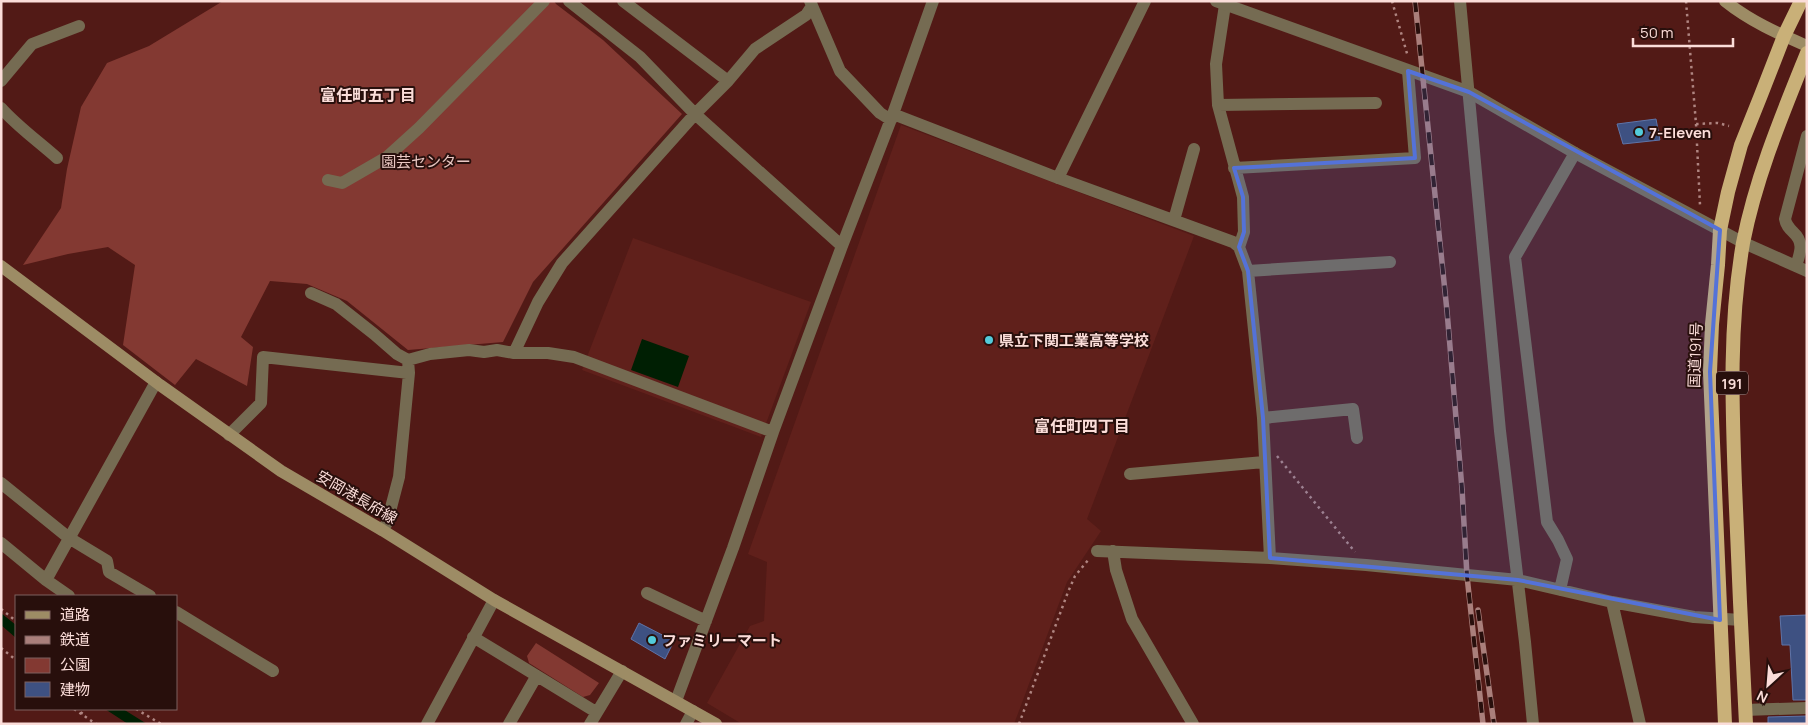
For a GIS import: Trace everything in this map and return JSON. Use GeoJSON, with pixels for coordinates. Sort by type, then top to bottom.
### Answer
{"type":"FeatureCollection","features":[{"type":"Feature","properties":{"kind":"highway","name":"国道191号"},"geometry":{"type":"LineString","coordinates":[[1725,724],[1710,372],[1720,230],[1741,145],[1784,36],[1802,1]]}},
{"type":"Feature","properties":{"kind":"highway","name":"191"},"geometry":{"type":"LineString","coordinates":[[1745,717],[1732,395],[1732,336],[1735,302],[1752,204],[1764,165],[1807,53]]}},
{"type":"Feature","properties":{"kind":"main road"},"geometry":{"type":"LineString","coordinates":[[1725,1],[1742,15],[1807,46]]}},
{"type":"Feature","properties":{"kind":"main road","name":"安岡港長府線"},"geometry":{"type":"LineString","coordinates":[[1,266],[156,382],[281,471],[382,530],[494,600],[716,724]]}},
{"type":"Feature","properties":{"kind":"street"},"geometry":{"type":"LineString","coordinates":[[328,180],[342,183],[387,158],[544,1]]}},
{"type":"Feature","properties":{"kind":"street"},"geometry":{"type":"LineString","coordinates":[[568,1],[640,57],[695,114],[842,246]]}},
{"type":"Feature","properties":{"kind":"street"},"geometry":{"type":"LineString","coordinates":[[623,1],[728,81]]}},
{"type":"Feature","properties":{"kind":"street"},"geometry":{"type":"LineString","coordinates":[[676,701],[773,432],[892,117],[933,1]]}},
{"type":"Feature","properties":{"kind":"street"},"geometry":{"type":"LineString","coordinates":[[1058,178],[1145,1]]}},
{"type":"Feature","properties":{"kind":"street"},"geometry":{"type":"LineString","coordinates":[[1460,1],[1500,431],[1533,724]]}},
{"type":"Feature","properties":{"kind":"street"},"geometry":{"type":"LineString","coordinates":[[1239,246],[1244,232],[1243,198],[1218,105],[1216,64],[1220,3],[1469,92],[1574,153],[1744,243],[1802,268],[1801,242],[1798,236],[1788,228],[1785,219],[1807,136]]}},
{"type":"Feature","properties":{"kind":"street"},"geometry":{"type":"LineString","coordinates":[[514,353],[538,302],[562,263],[755,49],[806,15],[811,4]]}},
{"type":"Feature","properties":{"kind":"street"},"geometry":{"type":"LineString","coordinates":[[811,4],[840,71],[880,113],[1174,220],[1239,246],[1248,271],[1263,418],[1270,558]]}},
{"type":"Feature","properties":{"kind":"street"},"geometry":{"type":"LineString","coordinates":[[1,81],[32,44],[79,26]]}},
{"type":"Feature","properties":{"kind":"street"},"geometry":{"type":"LineString","coordinates":[[1234,168],[1415,158],[1408,71]]}},
{"type":"Feature","properties":{"kind":"street"},"geometry":{"type":"LineString","coordinates":[[1218,105],[1376,103]]}},
{"type":"Feature","properties":{"kind":"street"},"geometry":{"type":"LineString","coordinates":[[1,108],[11,120],[27,131],[57,158]]}},
{"type":"Feature","properties":{"kind":"street"},"geometry":{"type":"LineString","coordinates":[[1174,220],[1194,149]]}},
{"type":"Feature","properties":{"kind":"street"},"geometry":{"type":"LineString","coordinates":[[1560,590],[1567,559],[1558,540],[1546,522],[1515,258],[1574,153]]}},
{"type":"Feature","properties":{"kind":"street"},"geometry":{"type":"LineString","coordinates":[[1248,271],[1348,270],[1390,262]]}},
{"type":"Feature","properties":{"kind":"street"},"geometry":{"type":"LineString","coordinates":[[311,293],[336,304],[368,329],[408,366],[399,477],[387,523],[382,530]]}},
{"type":"Feature","properties":{"kind":"street"},"geometry":{"type":"LineString","coordinates":[[229,435],[261,402],[262,357],[408,366],[430,354],[469,350],[548,353],[574,357],[773,432]]}},
{"type":"Feature","properties":{"kind":"street"},"geometry":{"type":"LineString","coordinates":[[46,580],[156,382]]}},
{"type":"Feature","properties":{"kind":"street"},"geometry":{"type":"LineString","coordinates":[[1263,418],[1353,409],[1356,438]]}},
{"type":"Feature","properties":{"kind":"street"},"geometry":{"type":"LineString","coordinates":[[1130,474],[1264,462]]}},
{"type":"Feature","properties":{"kind":"street"},"geometry":{"type":"LineString","coordinates":[[1,483],[70,538],[107,560],[109,572],[148,595]]}},
{"type":"Feature","properties":{"kind":"street"},"geometry":{"type":"LineString","coordinates":[[1,544],[68,595]]}},
{"type":"Feature","properties":{"kind":"street"},"geometry":{"type":"LineString","coordinates":[[1097,551],[1270,558],[1366,565],[1518,580],[1612,602],[1694,617],[1740,620]]}},
{"type":"Feature","properties":{"kind":"street"},"geometry":{"type":"LineString","coordinates":[[1113,552],[1116,570],[1132,619],[1193,724]]}},
{"type":"Feature","properties":{"kind":"street"},"geometry":{"type":"LineString","coordinates":[[647,593],[706,621]]}},
{"type":"Feature","properties":{"kind":"street"},"geometry":{"type":"LineString","coordinates":[[427,724],[494,600]]}},
{"type":"Feature","properties":{"kind":"street"},"geometry":{"type":"LineString","coordinates":[[1612,602],[1640,724]]}},
{"type":"Feature","properties":{"kind":"street"},"geometry":{"type":"LineString","coordinates":[[178,613],[216,629],[273,671]]}},
{"type":"Feature","properties":{"kind":"street"},"geometry":{"type":"LineString","coordinates":[[473,638],[596,712]]}},
{"type":"Feature","properties":{"kind":"street"},"geometry":{"type":"LineString","coordinates":[[590,724],[622,671]]}},
{"type":"Feature","properties":{"kind":"street"},"geometry":{"type":"LineString","coordinates":[[509,724],[536,677]]}},
{"type":"Feature","properties":{"kind":"street"},"geometry":{"type":"LineString","coordinates":[[1745,717],[1807,708]]}},
{"type":"Feature","properties":{"kind":"street"},"geometry":{"type":"LineString","coordinates":[[686,724],[693,710]]}},
{"type":"Feature","properties":{"kind":"path"},"geometry":{"type":"LineString","coordinates":[[1392,1],[1408,54],[1408,71]]}},
{"type":"Feature","properties":{"kind":"path"},"geometry":{"type":"LineString","coordinates":[[1686,1],[1696,124],[1700,206]]}},
{"type":"Feature","properties":{"kind":"path"},"geometry":{"type":"LineString","coordinates":[[1696,124],[1718,123],[1729,126]]}},
{"type":"Feature","properties":{"kind":"path"},"geometry":{"type":"LineString","coordinates":[[1263,438],[1366,565]]}},
{"type":"Feature","properties":{"kind":"path"},"geometry":{"type":"LineString","coordinates":[[1019,724],[1075,576],[1097,551]]}},
{"type":"Feature","properties":{"kind":"path"},"geometry":{"type":"LineString","coordinates":[[1,609],[15,620]]}},
{"type":"Feature","properties":{"kind":"path"},"geometry":{"type":"LineString","coordinates":[[1,648],[15,659]]}},
{"type":"Feature","properties":{"kind":"path"},"geometry":{"type":"LineString","coordinates":[[75,710],[96,724]]}},
{"type":"Feature","properties":{"kind":"path"},"geometry":{"type":"LineString","coordinates":[[81,714],[83,710]]}},
{"type":"Feature","properties":{"kind":"path"},"geometry":{"type":"LineString","coordinates":[[138,710],[160,724]]}},
{"type":"Feature","properties":{"kind":"highlighted area"},"geometry":{"type":"Polygon","coordinates":[[[1408,71],[1469,92],[1720,230],[1710,372],[1720,620],[1518,580],[1270,558],[1263,418],[1248,271],[1239,247],[1244,232],[1243,197],[1234,168],[1415,158],[1408,71]]]}},
{"type":"Feature","properties":{"kind":"shaded area","name":"県立下関工業高等学校"},"geometry":{"type":"Polygon","coordinates":[[[901,125],[1194,236],[1087,519],[1101,531],[1067,582],[1014,724],[742,724],[707,703],[750,626],[764,621],[767,562],[748,554],[901,125]]]}},
{"type":"Feature","properties":{"kind":"shaded area"},"geometry":{"type":"Polygon","coordinates":[[[633,238],[811,302],[761,437],[582,370],[633,238]]]}},
{"type":"Feature","properties":{"kind":"shaded area"},"geometry":{"type":"Polygon","coordinates":[[[642,339],[689,356],[678,387],[631,370],[642,339]]]}},
{"type":"Feature","properties":{"kind":"shaded area"},"geometry":{"type":"Polygon","coordinates":[[[1,613],[15,624],[15,637],[1,625],[1,613]]]}},
{"type":"Feature","properties":{"kind":"shaded area"},"geometry":{"type":"Polygon","coordinates":[[[107,710],[125,710],[147,724],[128,724],[107,710]]]}},
{"type":"Feature","properties":{"kind":"green space","name":"園芸センター"},"geometry":{"type":"Polygon","coordinates":[[[223,1],[554,1],[603,40],[682,114],[533,282],[503,342],[408,350],[347,301],[307,284],[270,281],[241,337],[253,347],[247,386],[196,359],[175,385],[123,345],[135,265],[108,247],[23,265],[61,208],[67,169],[81,107],[107,63],[149,46],[223,1]]]}},
{"type":"Feature","properties":{"kind":"green space"},"geometry":{"type":"Polygon","coordinates":[[[536,643],[599,683],[590,695],[583,697],[529,663],[527,656],[536,643]]]}},
{"type":"Feature","properties":{"kind":"building","name":"7-Eleven"},"geometry":{"type":"Polygon","coordinates":[[[1656,119],[1660,140],[1623,144],[1617,124],[1656,119]]]}},
{"type":"Feature","properties":{"kind":"building"},"geometry":{"type":"Polygon","coordinates":[[[1807,615],[1807,700],[1793,700],[1790,645],[1782,645],[1780,616],[1807,615]]]}},
{"type":"Feature","properties":{"kind":"building","name":"ファミリーマート"},"geometry":{"type":"Polygon","coordinates":[[[639,623],[674,641],[665,659],[631,639],[639,623]]]}},
{"type":"Feature","properties":{"kind":"building"},"geometry":{"type":"Polygon","coordinates":[[[1807,716],[1807,724],[1768,724],[1768,717],[1807,716]]]}},
{"type":"Feature","properties":{"kind":"railway"},"geometry":{"type":"LineString","coordinates":[[1415,1],[1447,311],[1462,489],[1467,576],[1483,724]]}},
{"type":"Feature","properties":{"kind":"railway"},"geometry":{"type":"LineString","coordinates":[[1478,610],[1494,724]]}},
{"type":"Feature","properties":{"kind":"place","name":"7-Eleven"},"geometry":{"type":"Point","coordinates":[1639,132]}},
{"type":"Feature","properties":{"kind":"place","name":"県立下関工業高等学校"},"geometry":{"type":"Point","coordinates":[989,340]}},
{"type":"Feature","properties":{"kind":"place","name":"ファミリーマート"},"geometry":{"type":"Point","coordinates":[652,640]}},
{"type":"Feature","properties":{"kind":"district","name":"富任町五丁目"},"geometry":{"type":"Point","coordinates":[368,95]}},
{"type":"Feature","properties":{"kind":"district","name":"富任町四丁目"},"geometry":{"type":"Point","coordinates":[1082,426]}}]}
